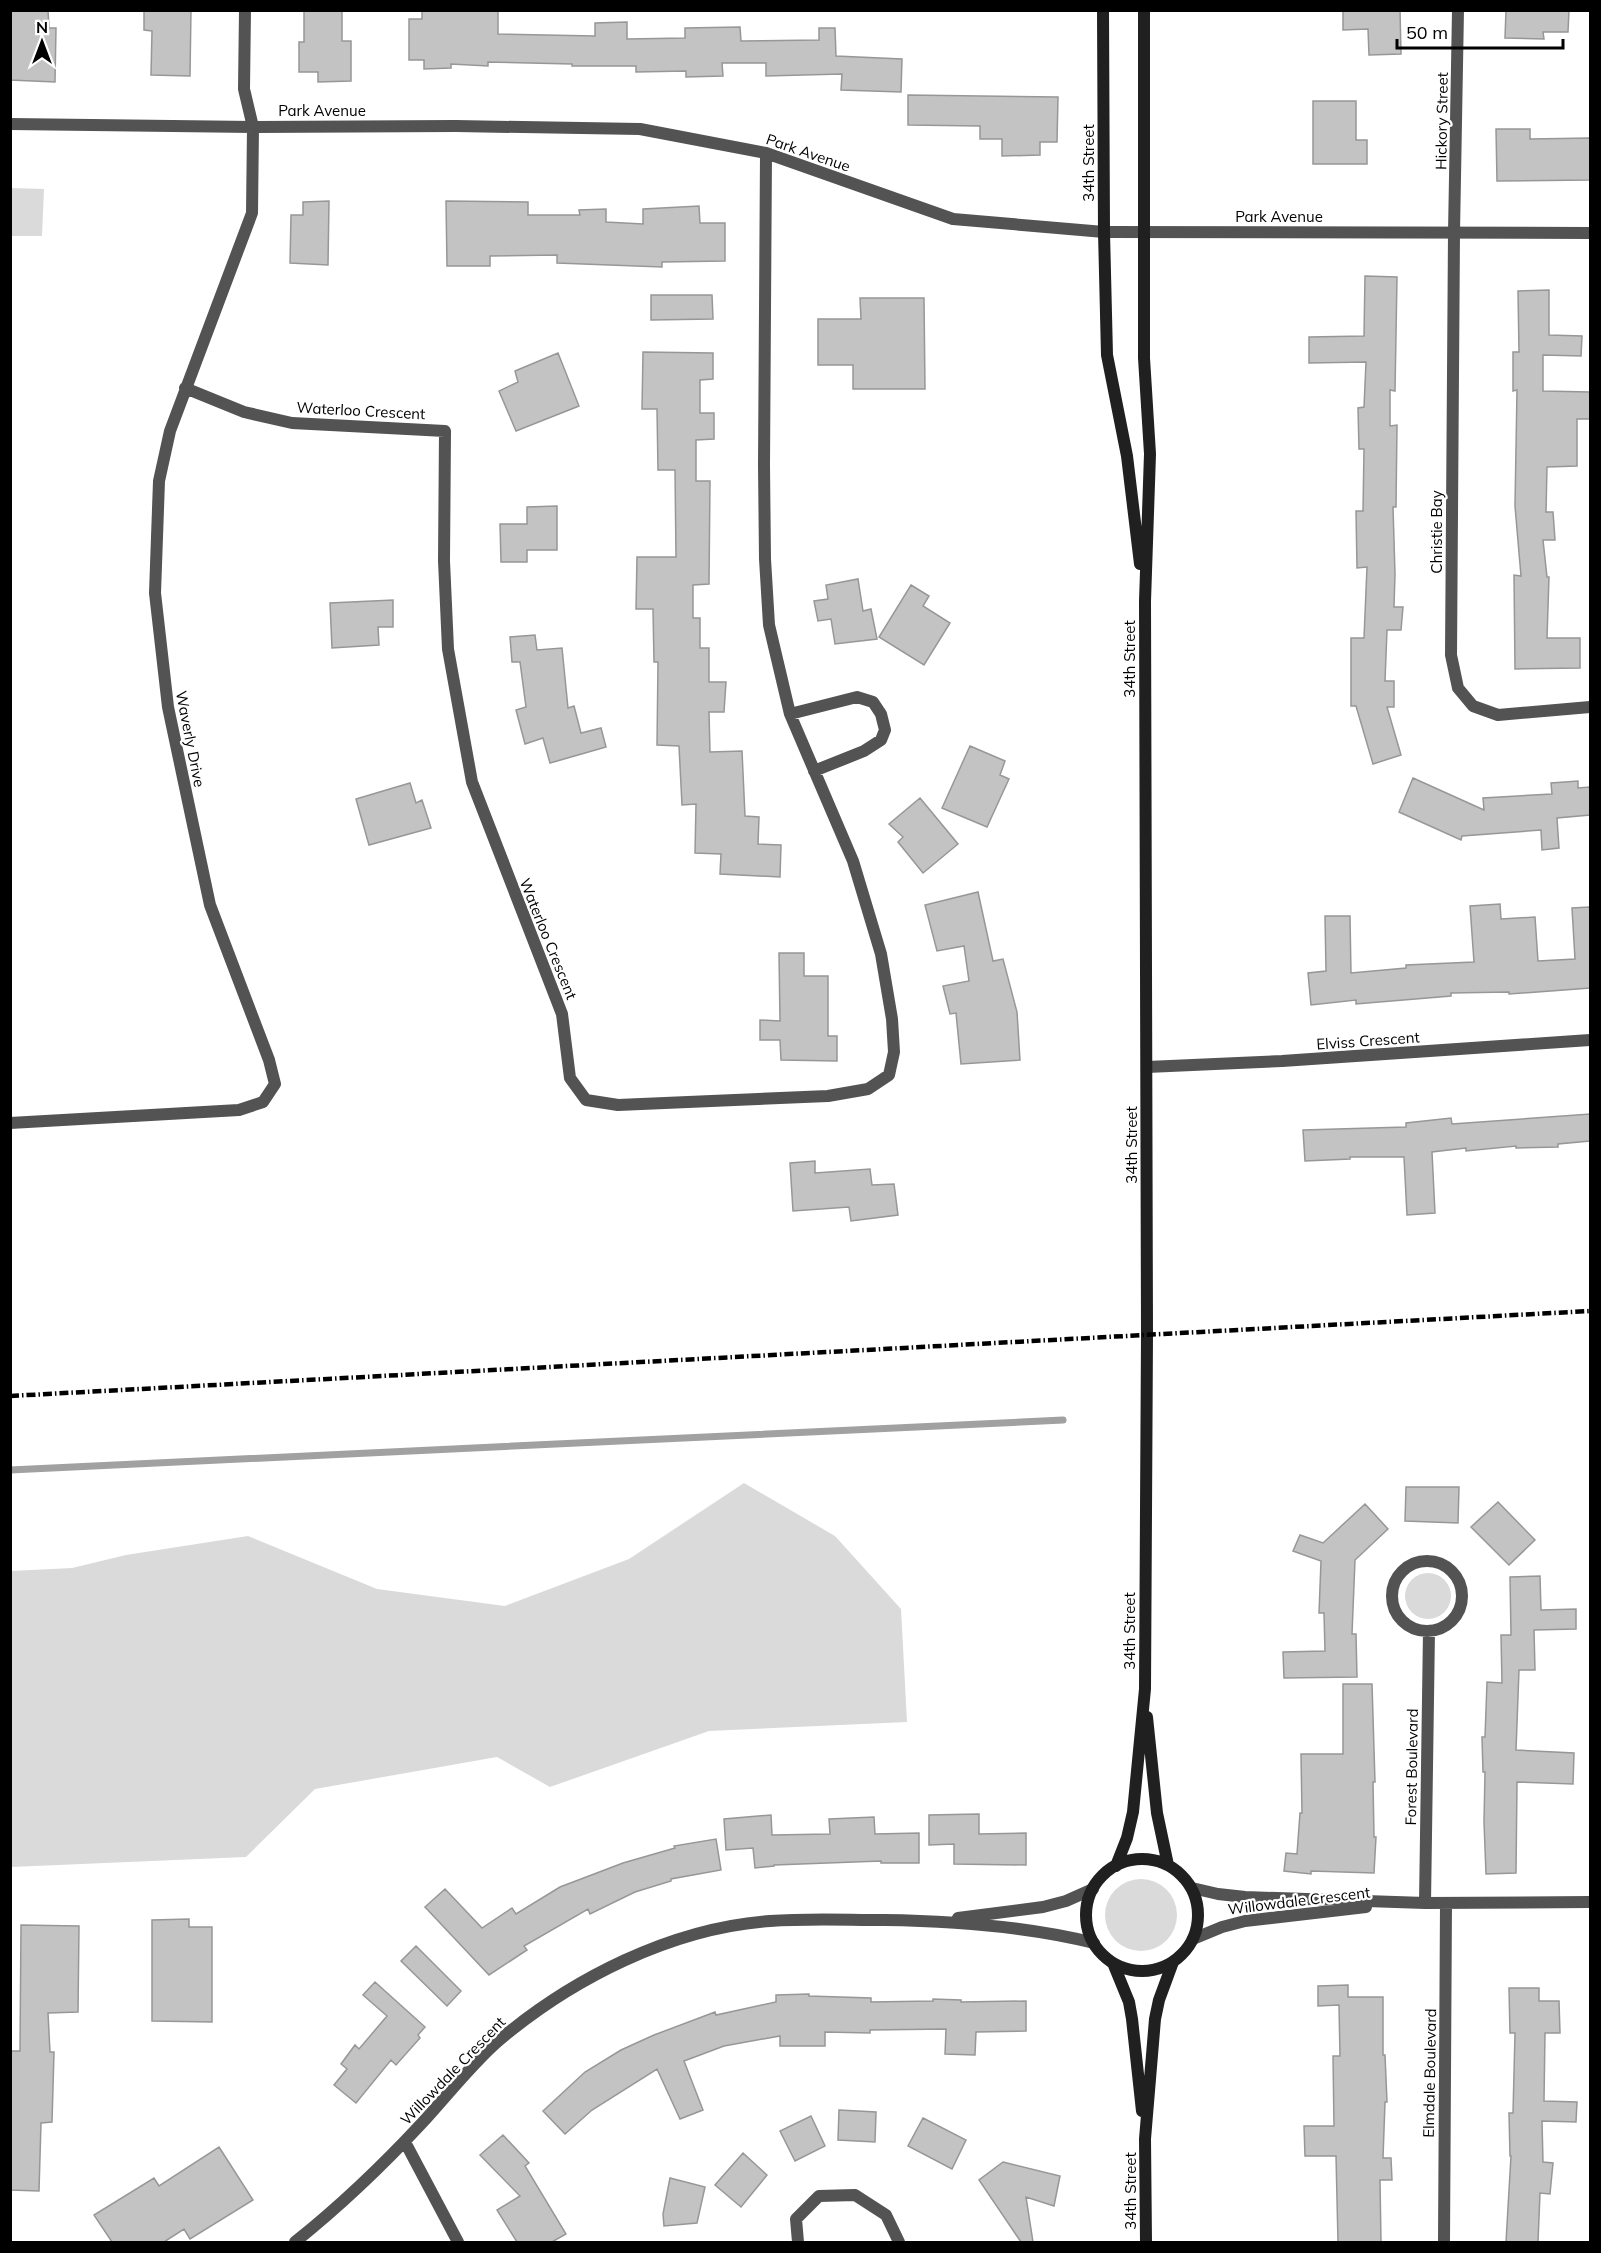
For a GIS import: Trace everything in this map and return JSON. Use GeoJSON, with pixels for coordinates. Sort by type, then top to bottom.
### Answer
{"type":"FeatureCollection","features":[{"type":"Feature","properties":{"kind":"main road","name":"34th Street"},"geometry":{"type":"LineString","coordinates":[[1103,10],[1107,355],[1127,456],[1145,601]]}},
{"type":"Feature","properties":{"kind":"main road","name":"34th Street"},"geometry":{"type":"LineString","coordinates":[[1116,1866],[1127,1838],[1133,1812],[1145,1689],[1147,1067],[1145,601],[1150,454],[1144,358],[1144,10]]}},
{"type":"Feature","properties":{"kind":"main road","name":"34th Street"},"geometry":{"type":"LineString","coordinates":[[1145,1689],[1157,1813],[1168,1865]]}},
{"type":"Feature","properties":{"kind":"main road"},"geometry":{"type":"LineString","coordinates":[[1133,1860],[1151,1860],[1168,1865],[1182,1875],[1192,1888],[1198,1913],[1193,1939],[1185,1952],[1173,1962],[1159,1968],[1143,1971],[1128,1969],[1113,1963],[1094,1943],[1087,1925],[1087,1906],[1093,1889],[1103,1875],[1116,1866],[1133,1860]]}},
{"type":"Feature","properties":{"kind":"main road","name":"34th Street"},"geometry":{"type":"LineString","coordinates":[[1145,2139],[1158,2000],[1173,1962]]}},
{"type":"Feature","properties":{"kind":"main road","name":"34th Street"},"geometry":{"type":"LineString","coordinates":[[1113,1963],[1129,2002],[1132,2019],[1145,2139],[1146,2242]]}},
{"type":"Feature","properties":{"kind":"street","name":"Waverly Drive"},"geometry":{"type":"LineString","coordinates":[[10,1123],[239,1110],[263,1102],[275,1084],[261,1037],[210,905],[168,707],[154,593],[159,481],[170,431],[252,213],[253,127],[244,89],[245,10]]}},
{"type":"Feature","properties":{"kind":"street","name":"Hickory Street"},"geometry":{"type":"LineString","coordinates":[[1454,233],[1458,10]]}},
{"type":"Feature","properties":{"kind":"street","name":"Park Avenue"},"geometry":{"type":"LineString","coordinates":[[10,124],[639,129],[766,153],[953,219],[1104,232],[1590,233]]}},
{"type":"Feature","properties":{"kind":"street","name":"Waterloo Crescent"},"geometry":{"type":"LineString","coordinates":[[185,388],[244,412],[292,423],[445,431],[444,561],[448,649],[472,782],[562,1014],[570,1078],[586,1100],[618,1106],[828,1096],[868,1089],[889,1075],[894,1052],[892,1019],[881,954],[853,861],[790,714],[769,625],[765,559],[764,465],[766,153]]}},
{"type":"Feature","properties":{"kind":"street","name":"Christie Bay"},"geometry":{"type":"LineString","coordinates":[[1454,233],[1451,655],[1458,688],[1473,706],[1498,715],[1590,707]]}},
{"type":"Feature","properties":{"kind":"street"},"geometry":{"type":"LineString","coordinates":[[790,714],[857,696],[873,702],[881,714],[885,730],[881,740],[864,751],[814,771]]}},
{"type":"Feature","properties":{"kind":"street","name":"Elviss Crescent"},"geometry":{"type":"LineString","coordinates":[[1147,1067],[1282,1061],[1590,1040]]}},
{"type":"Feature","properties":{"kind":"street"},"geometry":{"type":"LineString","coordinates":[[1416,1563],[1437,1563],[1447,1567],[1455,1575],[1462,1595],[1461,1606],[1449,1624],[1429,1631],[1410,1626],[1396,1611],[1393,1593],[1400,1574],[1416,1563]]}},
{"type":"Feature","properties":{"kind":"street","name":"Forest Boulevard"},"geometry":{"type":"LineString","coordinates":[[1425,1903],[1429,1631]]}},
{"type":"Feature","properties":{"kind":"street","name":"Willowdale Crescent"},"geometry":{"type":"LineString","coordinates":[[1192,1888],[1245,1897],[1412,1903],[1590,1902]]}},
{"type":"Feature","properties":{"kind":"street","name":"Willowdale Crescent"},"geometry":{"type":"LineString","coordinates":[[936,1921],[1042,1907],[1066,1901],[1093,1889]]}},
{"type":"Feature","properties":{"kind":"street","name":"Willowdale Crescent"},"geometry":{"type":"LineString","coordinates":[[1193,1939],[1221,1927],[1245,1921],[1412,1903]]}},
{"type":"Feature","properties":{"kind":"street","name":"Elmdale Boulevard"},"geometry":{"type":"LineString","coordinates":[[1444,2242],[1446,1903]]}},
{"type":"Feature","properties":{"kind":"street","name":"Willowdale Crescent"},"geometry":{"type":"LineString","coordinates":[[296,2242],[405,2142],[495,2044],[540,2007],[588,1978],[646,1951],[705,1932],[768,1921],[936,1921],[1042,1932],[1094,1943]]}},
{"type":"Feature","properties":{"kind":"street"},"geometry":{"type":"LineString","coordinates":[[405,2142],[458,2242]]}},
{"type":"Feature","properties":{"kind":"street"},"geometry":{"type":"LineString","coordinates":[[798,2242],[796,2219],[819,2196],[855,2195],[886,2215],[899,2242]]}},
{"type":"Feature","properties":{"kind":"shaded area"},"geometry":{"type":"Polygon","coordinates":[[[11,188],[44,189],[42,236],[11,236],[11,188]]]}},
{"type":"Feature","properties":{"kind":"shaded area"},"geometry":{"type":"Polygon","coordinates":[[[744,1483],[835,1536],[901,1609],[907,1722],[709,1731],[550,1787],[497,1757],[315,1789],[246,1857],[11,1867],[11,1571],[72,1568],[126,1555],[248,1536],[377,1589],[505,1606],[629,1559],[744,1483]]]}},
{"type":"Feature","properties":{"kind":"shaded area"},"geometry":{"type":"Polygon","coordinates":[[[1428,1573],[1444,1580],[1451,1596],[1444,1612],[1428,1619],[1412,1612],[1405,1596],[1412,1580],[1428,1573]]]}},
{"type":"Feature","properties":{"kind":"shaded area"},"geometry":{"type":"Polygon","coordinates":[[[1141,1879],[1155,1882],[1167,1889],[1174,1901],[1177,1915],[1174,1929],[1167,1941],[1155,1948],[1141,1951],[1127,1948],[1115,1941],[1108,1929],[1105,1915],[1108,1901],[1115,1889],[1127,1882],[1141,1879]]]}},
{"type":"Feature","properties":{"kind":"building"},"geometry":{"type":"Polygon","coordinates":[[[10,10],[48,10],[49,28],[56,28],[55,82],[10,80],[10,10]]]}},
{"type":"Feature","properties":{"kind":"building"},"geometry":{"type":"Polygon","coordinates":[[[144,10],[191,10],[190,76],[151,75],[152,31],[144,30],[144,10]]]}},
{"type":"Feature","properties":{"kind":"building"},"geometry":{"type":"Polygon","coordinates":[[[304,10],[342,10],[342,41],[351,41],[351,81],[318,82],[318,72],[299,72],[299,42],[304,42],[304,10]]]}},
{"type":"Feature","properties":{"kind":"building"},"geometry":{"type":"Polygon","coordinates":[[[422,10],[498,10],[498,34],[595,36],[595,23],[627,22],[627,39],[685,38],[685,28],[740,27],[741,41],[819,40],[819,28],[835,28],[836,56],[902,59],[901,92],[841,90],[842,74],[766,76],[766,63],[722,63],[723,76],[686,77],[686,71],[636,72],[636,66],[572,66],[572,64],[488,62],[488,66],[451,64],[451,68],[424,69],[424,60],[409,60],[409,19],[422,19],[422,10]]]}},
{"type":"Feature","properties":{"kind":"building"},"geometry":{"type":"Polygon","coordinates":[[[1343,10],[1400,10],[1401,54],[1369,55],[1368,29],[1343,30],[1343,10]]]}},
{"type":"Feature","properties":{"kind":"building"},"geometry":{"type":"Polygon","coordinates":[[[1506,10],[1569,10],[1568,32],[1543,32],[1544,39],[1505,38],[1506,10]]]}},
{"type":"Feature","properties":{"kind":"building"},"geometry":{"type":"Polygon","coordinates":[[[908,95],[1058,97],[1057,142],[1040,142],[1040,155],[1002,156],[1002,139],[980,139],[980,126],[908,125],[908,95]]]}},
{"type":"Feature","properties":{"kind":"building"},"geometry":{"type":"Polygon","coordinates":[[[1313,101],[1356,101],[1356,140],[1367,140],[1367,164],[1313,164],[1313,101]]]}},
{"type":"Feature","properties":{"kind":"building"},"geometry":{"type":"Polygon","coordinates":[[[1496,129],[1530,129],[1530,139],[1590,138],[1590,180],[1497,181],[1496,129]]]}},
{"type":"Feature","properties":{"kind":"building"},"geometry":{"type":"Polygon","coordinates":[[[329,201],[328,265],[290,263],[291,215],[303,215],[303,202],[329,201]]]}},
{"type":"Feature","properties":{"kind":"building"},"geometry":{"type":"Polygon","coordinates":[[[446,201],[528,202],[528,215],[580,215],[579,210],[606,209],[606,222],[643,224],[643,209],[699,206],[700,223],[725,223],[725,261],[662,262],[662,267],[557,263],[557,255],[490,256],[490,266],[447,266],[446,201]]]}},
{"type":"Feature","properties":{"kind":"building"},"geometry":{"type":"Polygon","coordinates":[[[1365,276],[1397,277],[1395,391],[1390,390],[1390,426],[1397,425],[1396,507],[1393,507],[1394,607],[1403,607],[1401,630],[1387,630],[1385,681],[1394,681],[1394,707],[1387,707],[1401,755],[1373,764],[1356,706],[1351,706],[1351,638],[1364,638],[1367,567],[1357,568],[1356,511],[1363,511],[1364,449],[1359,449],[1358,408],[1364,407],[1366,362],[1309,363],[1309,337],[1364,336],[1365,276]]]}},
{"type":"Feature","properties":{"kind":"building"},"geometry":{"type":"Polygon","coordinates":[[[1549,290],[1549,335],[1582,336],[1581,356],[1543,355],[1543,391],[1590,392],[1590,419],[1577,419],[1577,466],[1547,467],[1546,512],[1553,512],[1555,540],[1543,540],[1547,577],[1549,577],[1547,638],[1580,638],[1580,668],[1515,669],[1514,575],[1521,576],[1515,506],[1517,390],[1513,391],[1513,352],[1519,352],[1518,291],[1549,290]]]}},
{"type":"Feature","properties":{"kind":"building"},"geometry":{"type":"Polygon","coordinates":[[[651,295],[712,295],[713,319],[651,320],[651,295]]]}},
{"type":"Feature","properties":{"kind":"building"},"geometry":{"type":"Polygon","coordinates":[[[860,298],[924,298],[925,389],[853,389],[853,365],[818,365],[818,319],[861,319],[860,298]]]}},
{"type":"Feature","properties":{"kind":"building"},"geometry":{"type":"Polygon","coordinates":[[[643,352],[713,353],[713,379],[700,380],[700,413],[714,413],[714,439],[696,440],[696,481],[710,481],[709,584],[693,585],[693,618],[700,618],[700,648],[709,648],[709,682],[726,682],[724,712],[709,712],[710,752],[742,751],[745,816],[759,817],[758,844],[781,845],[780,877],[720,874],[721,854],[695,853],[696,804],[682,805],[679,746],[657,745],[658,662],[654,662],[653,609],[636,609],[637,557],[676,557],[675,470],[658,470],[657,409],[642,409],[643,352]]]}},
{"type":"Feature","properties":{"kind":"building"},"geometry":{"type":"Polygon","coordinates":[[[558,353],[579,406],[516,431],[499,391],[518,382],[515,371],[558,353]]]}},
{"type":"Feature","properties":{"kind":"building"},"geometry":{"type":"Polygon","coordinates":[[[557,506],[557,550],[527,550],[527,562],[501,562],[500,524],[527,524],[527,507],[557,506]]]}},
{"type":"Feature","properties":{"kind":"building"},"geometry":{"type":"Polygon","coordinates":[[[858,579],[863,611],[871,609],[877,639],[835,644],[831,619],[818,621],[814,601],[828,599],[826,585],[858,579]]]}},
{"type":"Feature","properties":{"kind":"building"},"geometry":{"type":"Polygon","coordinates":[[[911,585],[929,596],[923,606],[950,623],[924,665],[879,637],[911,585]]]}},
{"type":"Feature","properties":{"kind":"building"},"geometry":{"type":"Polygon","coordinates":[[[393,600],[393,627],[378,627],[379,645],[332,648],[330,603],[393,600]]]}},
{"type":"Feature","properties":{"kind":"building"},"geometry":{"type":"Polygon","coordinates":[[[535,635],[537,650],[562,648],[568,708],[574,706],[581,733],[601,728],[606,747],[550,763],[543,738],[525,744],[516,710],[526,707],[520,662],[512,662],[510,637],[535,635]]]}},
{"type":"Feature","properties":{"kind":"building"},"geometry":{"type":"Polygon","coordinates":[[[970,746],[1005,761],[1000,775],[1009,779],[987,827],[942,808],[970,746]]]}},
{"type":"Feature","properties":{"kind":"building"},"geometry":{"type":"Polygon","coordinates":[[[1413,778],[1484,810],[1483,798],[1552,794],[1551,783],[1578,781],[1578,788],[1590,787],[1590,815],[1557,818],[1559,848],[1542,850],[1541,830],[1462,836],[1461,840],[1399,812],[1413,778]]]}},
{"type":"Feature","properties":{"kind":"building"},"geometry":{"type":"Polygon","coordinates":[[[410,783],[416,803],[422,800],[431,828],[369,845],[356,799],[410,783]]]}},
{"type":"Feature","properties":{"kind":"building"},"geometry":{"type":"Polygon","coordinates":[[[920,798],[958,844],[923,873],[898,842],[903,837],[889,824],[920,798]]]}},
{"type":"Feature","properties":{"kind":"building"},"geometry":{"type":"Polygon","coordinates":[[[978,892],[993,961],[1003,959],[1017,1012],[1020,1060],[961,1064],[956,1013],[950,1014],[943,986],[969,981],[964,946],[937,951],[925,905],[978,892]]]}},
{"type":"Feature","properties":{"kind":"building"},"geometry":{"type":"Polygon","coordinates":[[[1500,904],[1501,919],[1535,917],[1538,961],[1575,959],[1572,908],[1590,907],[1590,988],[1509,994],[1509,992],[1451,993],[1451,996],[1356,1004],[1356,1000],[1311,1005],[1308,973],[1326,971],[1325,916],[1350,916],[1351,973],[1406,968],[1406,965],[1474,962],[1470,906],[1500,904]]]}},
{"type":"Feature","properties":{"kind":"building"},"geometry":{"type":"Polygon","coordinates":[[[779,953],[804,953],[804,976],[828,976],[828,1036],[837,1036],[837,1061],[781,1060],[780,1040],[760,1040],[760,1020],[780,1021],[779,953]]]}},
{"type":"Feature","properties":{"kind":"building"},"geometry":{"type":"Polygon","coordinates":[[[1590,1114],[1590,1141],[1558,1144],[1558,1147],[1516,1148],[1516,1146],[1432,1152],[1435,1213],[1407,1215],[1404,1157],[1350,1157],[1350,1159],[1305,1161],[1303,1130],[1406,1127],[1406,1123],[1451,1118],[1452,1124],[1590,1114]]]}},
{"type":"Feature","properties":{"kind":"building"},"geometry":{"type":"Polygon","coordinates":[[[815,1161],[815,1173],[870,1169],[872,1185],[894,1184],[898,1215],[851,1221],[849,1207],[793,1211],[790,1163],[815,1161]]]}},
{"type":"Feature","properties":{"kind":"building"},"geometry":{"type":"Polygon","coordinates":[[[1406,1487],[1459,1487],[1458,1523],[1405,1521],[1406,1487]]]}},
{"type":"Feature","properties":{"kind":"building"},"geometry":{"type":"Polygon","coordinates":[[[1498,1502],[1535,1540],[1509,1565],[1471,1527],[1498,1502]]]}},
{"type":"Feature","properties":{"kind":"building"},"geometry":{"type":"Polygon","coordinates":[[[1365,1504],[1388,1529],[1355,1560],[1352,1634],[1356,1634],[1357,1677],[1284,1678],[1283,1652],[1325,1651],[1324,1613],[1319,1613],[1321,1561],[1293,1551],[1300,1535],[1323,1543],[1365,1504]]]}},
{"type":"Feature","properties":{"kind":"building"},"geometry":{"type":"Polygon","coordinates":[[[1540,1576],[1541,1610],[1576,1609],[1576,1629],[1534,1630],[1535,1670],[1519,1670],[1516,1750],[1574,1753],[1573,1784],[1517,1782],[1516,1873],[1486,1874],[1485,1772],[1483,1772],[1482,1737],[1485,1737],[1487,1682],[1502,1683],[1501,1635],[1511,1635],[1510,1577],[1540,1576]]]}},
{"type":"Feature","properties":{"kind":"building"},"geometry":{"type":"Polygon","coordinates":[[[1343,1684],[1372,1684],[1374,1837],[1376,1837],[1374,1873],[1311,1871],[1311,1874],[1284,1871],[1286,1853],[1297,1854],[1300,1813],[1302,1813],[1301,1754],[1343,1754],[1343,1684]]]}},
{"type":"Feature","properties":{"kind":"building"},"geometry":{"type":"Polygon","coordinates":[[[979,1814],[979,1834],[1026,1833],[1026,1865],[954,1864],[954,1844],[929,1845],[929,1815],[979,1814]]]}},
{"type":"Feature","properties":{"kind":"building"},"geometry":{"type":"Polygon","coordinates":[[[771,1815],[772,1835],[830,1834],[829,1819],[874,1817],[875,1834],[919,1833],[919,1863],[881,1863],[881,1861],[774,1865],[755,1868],[753,1848],[726,1850],[724,1819],[771,1815]]]}},
{"type":"Feature","properties":{"kind":"building"},"geometry":{"type":"Polygon","coordinates":[[[716,1839],[721,1870],[671,1879],[671,1881],[635,1892],[590,1914],[588,1909],[524,1946],[527,1950],[489,1975],[425,1907],[445,1889],[482,1928],[512,1908],[516,1914],[560,1887],[623,1863],[675,1848],[674,1846],[716,1839]]]}},
{"type":"Feature","properties":{"kind":"building"},"geometry":{"type":"Polygon","coordinates":[[[189,1919],[189,1927],[212,1927],[212,2022],[152,2021],[152,1920],[189,1919]]]}},
{"type":"Feature","properties":{"kind":"building"},"geometry":{"type":"Polygon","coordinates":[[[21,1925],[79,1926],[78,2012],[48,2013],[50,2052],[54,2052],[52,2122],[41,2123],[39,2191],[10,2190],[10,2051],[20,2051],[21,1925]]]}},
{"type":"Feature","properties":{"kind":"building"},"geometry":{"type":"Polygon","coordinates":[[[416,1946],[461,1991],[447,2006],[401,1961],[416,1946]]]}},
{"type":"Feature","properties":{"kind":"building"},"geometry":{"type":"Polygon","coordinates":[[[375,1982],[425,2027],[418,2035],[420,2038],[396,2065],[391,2060],[356,2103],[334,2085],[347,2069],[341,2064],[355,2045],[359,2049],[387,2016],[363,1995],[375,1982]]]}},
{"type":"Feature","properties":{"kind":"building"},"geometry":{"type":"Polygon","coordinates":[[[1348,1985],[1348,1997],[1383,1997],[1383,2055],[1385,2055],[1387,2102],[1385,2102],[1383,2158],[1391,2158],[1392,2180],[1380,2180],[1381,2242],[1338,2242],[1336,2156],[1305,2156],[1304,2126],[1334,2126],[1333,2056],[1340,2056],[1339,2005],[1318,2006],[1318,1986],[1348,1985]]]}},
{"type":"Feature","properties":{"kind":"building"},"geometry":{"type":"Polygon","coordinates":[[[1509,1988],[1539,1988],[1539,2001],[1559,2001],[1560,2033],[1545,2033],[1544,2101],[1577,2102],[1576,2122],[1542,2121],[1543,2162],[1553,2163],[1550,2194],[1540,2193],[1538,2242],[1506,2242],[1511,2156],[1509,2113],[1513,2113],[1515,2033],[1510,2033],[1509,1988]]]}},
{"type":"Feature","properties":{"kind":"building"},"geometry":{"type":"Polygon","coordinates":[[[809,1994],[809,1996],[871,1998],[871,2002],[933,2001],[933,1999],[961,2000],[961,2002],[1026,2001],[1026,2031],[976,2032],[975,2055],[945,2054],[946,2029],[870,2030],[870,2033],[825,2032],[825,2046],[780,2046],[780,2036],[724,2046],[684,2061],[703,2110],[680,2119],[657,2069],[592,2110],[565,2134],[543,2111],[585,2072],[621,2050],[654,2035],[715,2012],[716,2015],[776,2002],[776,1995],[809,1994]]]}},
{"type":"Feature","properties":{"kind":"building"},"geometry":{"type":"Polygon","coordinates":[[[839,2110],[876,2112],[875,2142],[838,2140],[839,2110]]]}},
{"type":"Feature","properties":{"kind":"building"},"geometry":{"type":"Polygon","coordinates":[[[811,2116],[825,2146],[795,2161],[780,2131],[811,2116]]]}},
{"type":"Feature","properties":{"kind":"building"},"geometry":{"type":"Polygon","coordinates":[[[923,2118],[966,2140],[952,2169],[908,2146],[923,2118]]]}},
{"type":"Feature","properties":{"kind":"building"},"geometry":{"type":"Polygon","coordinates":[[[503,2135],[529,2163],[525,2166],[566,2234],[552,2242],[517,2242],[497,2210],[520,2196],[480,2155],[503,2135]]]}},
{"type":"Feature","properties":{"kind":"building"},"geometry":{"type":"Polygon","coordinates":[[[219,2147],[253,2200],[190,2239],[184,2229],[164,2242],[112,2242],[94,2215],[154,2178],[159,2186],[219,2147]]]}},
{"type":"Feature","properties":{"kind":"building"},"geometry":{"type":"Polygon","coordinates":[[[743,2153],[767,2175],[741,2207],[715,2185],[743,2153]]]}},
{"type":"Feature","properties":{"kind":"building"},"geometry":{"type":"Polygon","coordinates":[[[1003,2162],[1060,2176],[1054,2206],[1026,2197],[1033,2242],[1021,2242],[979,2180],[1003,2162]]]}},
{"type":"Feature","properties":{"kind":"building"},"geometry":{"type":"Polygon","coordinates":[[[670,2178],[705,2187],[697,2223],[664,2226],[663,2214],[670,2178]]]}},
{"type":"Feature","properties":{"kind":"waterway"},"geometry":{"type":"LineString","coordinates":[[10,1470],[1063,1420]]}},
{"type":"Feature","properties":{"kind":"railway"},"geometry":{"type":"LineString","coordinates":[[10,1396],[1590,1311]]}}]}
